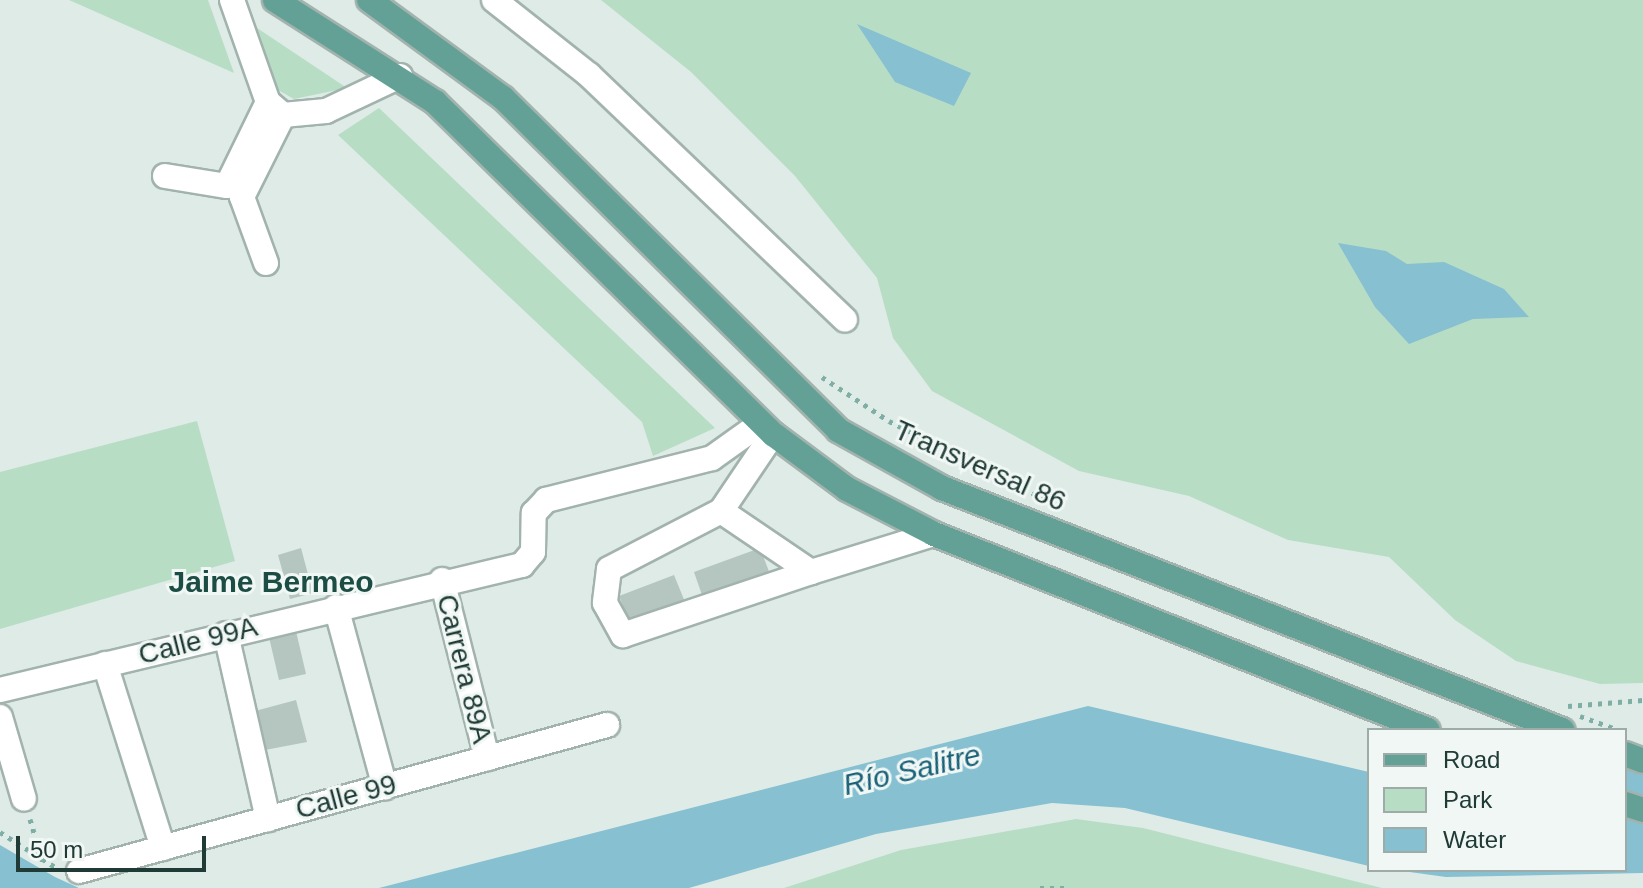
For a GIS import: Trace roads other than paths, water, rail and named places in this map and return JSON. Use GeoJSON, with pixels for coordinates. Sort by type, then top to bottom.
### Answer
{"type":"FeatureCollection","features":[{"type":"Feature","properties":{"kind":"main road"},"geometry":{"type":"LineString","coordinates":[[275,0],[400,76],[482,143],[767,429],[847,489],[934,534],[1423,728]]}},
{"type":"Feature","properties":{"kind":"main road","name":"Transversal 86"},"geometry":{"type":"LineString","coordinates":[[369,0],[503,98],[838,430],[942,488],[1156,571],[1559,719]]}},
{"type":"Feature","properties":{"kind":"street"},"geometry":{"type":"LineString","coordinates":[[232,0],[275,109],[242,197],[266,263]]}},
{"type":"Feature","properties":{"kind":"street"},"geometry":{"type":"LineString","coordinates":[[494,0],[589,75],[845,320]]}},
{"type":"Feature","properties":{"kind":"street"},"geometry":{"type":"LineString","coordinates":[[275,109],[326,111],[400,76]]}},
{"type":"Feature","properties":{"kind":"street"},"geometry":{"type":"LineString","coordinates":[[165,176],[227,186],[275,109]]}},
{"type":"Feature","properties":{"kind":"street"},"geometry":{"type":"LineString","coordinates":[[767,429],[721,511],[609,569],[605,603],[623,635],[934,534]]}},
{"type":"Feature","properties":{"kind":"street","name":"Calle 99A"},"geometry":{"type":"LineString","coordinates":[[0,690],[442,580],[522,565],[533,552],[534,513],[546,500],[712,458],[767,429]]}},
{"type":"Feature","properties":{"kind":"street"},"geometry":{"type":"LineString","coordinates":[[721,511],[811,572]]}},
{"type":"Feature","properties":{"kind":"street","name":"Carrera 89A"},"geometry":{"type":"LineString","coordinates":[[442,580],[487,758]]}},
{"type":"Feature","properties":{"kind":"street"},"geometry":{"type":"LineString","coordinates":[[336,607],[385,787]]}},
{"type":"Feature","properties":{"kind":"street"},"geometry":{"type":"LineString","coordinates":[[226,634],[268,819]]}},
{"type":"Feature","properties":{"kind":"street"},"geometry":{"type":"LineString","coordinates":[[105,664],[163,848]]}},
{"type":"Feature","properties":{"kind":"street"},"geometry":{"type":"LineString","coordinates":[[0,717],[24,799]]}},
{"type":"Feature","properties":{"kind":"street","name":"Calle 99"},"geometry":{"type":"LineString","coordinates":[[79,871],[607,725]]}},
{"type":"Feature","properties":{"kind":"water"},"geometry":{"type":"Polygon","coordinates":[[[857,24],[971,73],[954,106],[895,82],[857,24]]]}},
{"type":"Feature","properties":{"kind":"water"},"geometry":{"type":"Polygon","coordinates":[[[1338,243],[1386,251],[1407,264],[1444,262],[1504,289],[1529,317],[1473,319],[1409,344],[1375,307],[1338,243]]]}},
{"type":"Feature","properties":{"kind":"water","name":"Río Salitre"},"geometry":{"type":"Polygon","coordinates":[[[1088,706],[1367,772],[1367,866],[1125,808],[1052,803],[876,834],[689,888],[379,888],[1088,706]]]}},
{"type":"Feature","properties":{"kind":"water"},"geometry":{"type":"Polygon","coordinates":[[[1643,766],[1643,873],[1446,877],[1410,872],[1627,872],[1627,768],[1643,766]]]}},
{"type":"Feature","properties":{"kind":"water"},"geometry":{"type":"Polygon","coordinates":[[[0,845],[55,877],[79,888],[0,888],[0,845]]]}},
{"type":"Feature","properties":{"kind":"district","name":"Jaime Bermeo"},"geometry":{"type":"Point","coordinates":[271,582]}}]}
